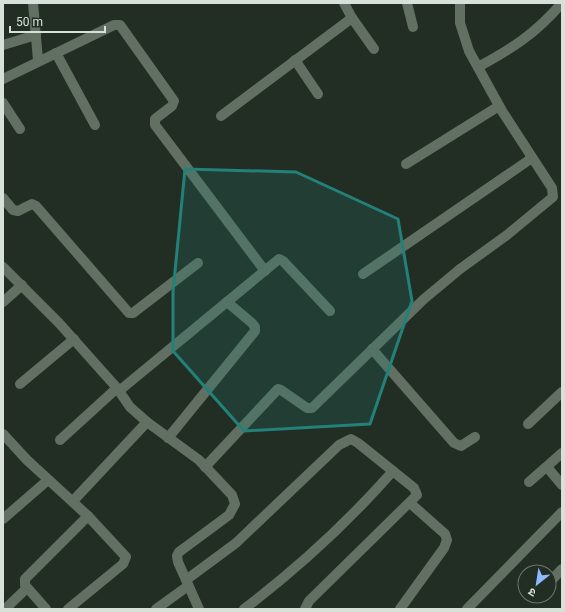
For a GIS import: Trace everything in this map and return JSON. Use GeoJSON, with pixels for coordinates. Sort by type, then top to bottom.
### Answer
{"type":"FeatureCollection","features":[{"type":"Feature","properties":{"kind":"street"},"geometry":{"type":"LineString","coordinates":[[33,3],[38,60]]}},
{"type":"Feature","properties":{"kind":"street"},"geometry":{"type":"LineString","coordinates":[[344,3],[352,18],[374,49]]}},
{"type":"Feature","properties":{"kind":"street"},"geometry":{"type":"LineString","coordinates":[[407,3],[413,27]]}},
{"type":"Feature","properties":{"kind":"street"},"geometry":{"type":"LineString","coordinates":[[205,466],[278,390],[281,390],[305,407],[311,408],[433,291],[551,200],[553,192],[500,106],[464,39],[460,23],[460,3]]}},
{"type":"Feature","properties":{"kind":"street"},"geometry":{"type":"LineString","coordinates":[[478,67],[513,48],[531,35],[562,3]]}},
{"type":"Feature","properties":{"kind":"street"},"geometry":{"type":"LineString","coordinates":[[221,116],[352,18]]}},
{"type":"Feature","properties":{"kind":"street"},"geometry":{"type":"LineString","coordinates":[[3,79],[38,60],[114,25],[120,25],[174,101],[172,106],[155,119],[155,125],[265,271]]}},
{"type":"Feature","properties":{"kind":"street"},"geometry":{"type":"LineString","coordinates":[[3,45],[36,35]]}},
{"type":"Feature","properties":{"kind":"street"},"geometry":{"type":"LineString","coordinates":[[56,53],[95,125]]}},
{"type":"Feature","properties":{"kind":"street"},"geometry":{"type":"LineString","coordinates":[[295,60],[318,94]]}},
{"type":"Feature","properties":{"kind":"street"},"geometry":{"type":"LineString","coordinates":[[3,103],[20,129]]}},
{"type":"Feature","properties":{"kind":"street"},"geometry":{"type":"LineString","coordinates":[[406,164],[500,106]]}},
{"type":"Feature","properties":{"kind":"street"},"geometry":{"type":"LineString","coordinates":[[363,274],[532,158]]}},
{"type":"Feature","properties":{"kind":"street"},"geometry":{"type":"LineString","coordinates":[[3,198],[13,210],[18,211],[32,204],[36,206],[129,313],[133,313],[198,263]]}},
{"type":"Feature","properties":{"kind":"street"},"geometry":{"type":"LineString","coordinates":[[60,440],[118,389],[227,302],[278,259],[282,259],[330,311]]}},
{"type":"Feature","properties":{"kind":"street"},"geometry":{"type":"LineString","coordinates":[[3,268],[22,285],[74,339],[118,389],[130,407],[147,422],[205,466],[232,495],[235,504],[229,515],[178,554],[178,562],[199,609]]}},
{"type":"Feature","properties":{"kind":"street"},"geometry":{"type":"LineString","coordinates":[[3,302],[22,285]]}},
{"type":"Feature","properties":{"kind":"street"},"geometry":{"type":"LineString","coordinates":[[168,438],[255,331],[255,326],[227,302]]}},
{"type":"Feature","properties":{"kind":"street"},"geometry":{"type":"LineString","coordinates":[[20,384],[74,339]]}},
{"type":"Feature","properties":{"kind":"street"},"geometry":{"type":"LineString","coordinates":[[372,349],[454,443],[461,446],[475,437]]}},
{"type":"Feature","properties":{"kind":"street"},"geometry":{"type":"LineString","coordinates":[[528,424],[562,392]]}},
{"type":"Feature","properties":{"kind":"street"},"geometry":{"type":"LineString","coordinates":[[73,501],[147,422]]}},
{"type":"Feature","properties":{"kind":"street"},"geometry":{"type":"LineString","coordinates":[[3,434],[48,480],[88,516],[124,555],[126,560],[68,609]]}},
{"type":"Feature","properties":{"kind":"street"},"geometry":{"type":"LineString","coordinates":[[156,609],[236,543],[345,441],[354,440],[416,491],[417,497],[309,601],[305,609]]}},
{"type":"Feature","properties":{"kind":"street"},"geometry":{"type":"LineString","coordinates":[[529,482],[562,452]]}},
{"type":"Feature","properties":{"kind":"street"},"geometry":{"type":"LineString","coordinates":[[547,467],[562,485]]}},
{"type":"Feature","properties":{"kind":"street"},"geometry":{"type":"LineString","coordinates":[[244,609],[301,563],[352,515],[393,471]]}},
{"type":"Feature","properties":{"kind":"street"},"geometry":{"type":"LineString","coordinates":[[3,519],[48,480]]}},
{"type":"Feature","properties":{"kind":"street"},"geometry":{"type":"LineString","coordinates":[[400,609],[444,548],[447,540],[445,534],[410,503]]}},
{"type":"Feature","properties":{"kind":"street"},"geometry":{"type":"LineString","coordinates":[[467,609],[562,512]]}},
{"type":"Feature","properties":{"kind":"street"},"geometry":{"type":"LineString","coordinates":[[46,609],[27,588],[24,582],[26,576],[88,516]]}},
{"type":"Feature","properties":{"kind":"street"},"geometry":{"type":"LineString","coordinates":[[5,609],[27,588]]}},
{"type":"Feature","properties":{"kind":"highlighted area"},"geometry":{"type":"Polygon","coordinates":[[[185,169],[296,172],[398,219],[412,301],[370,424],[244,431],[173,351],[173,292],[185,169]]]}}]}
